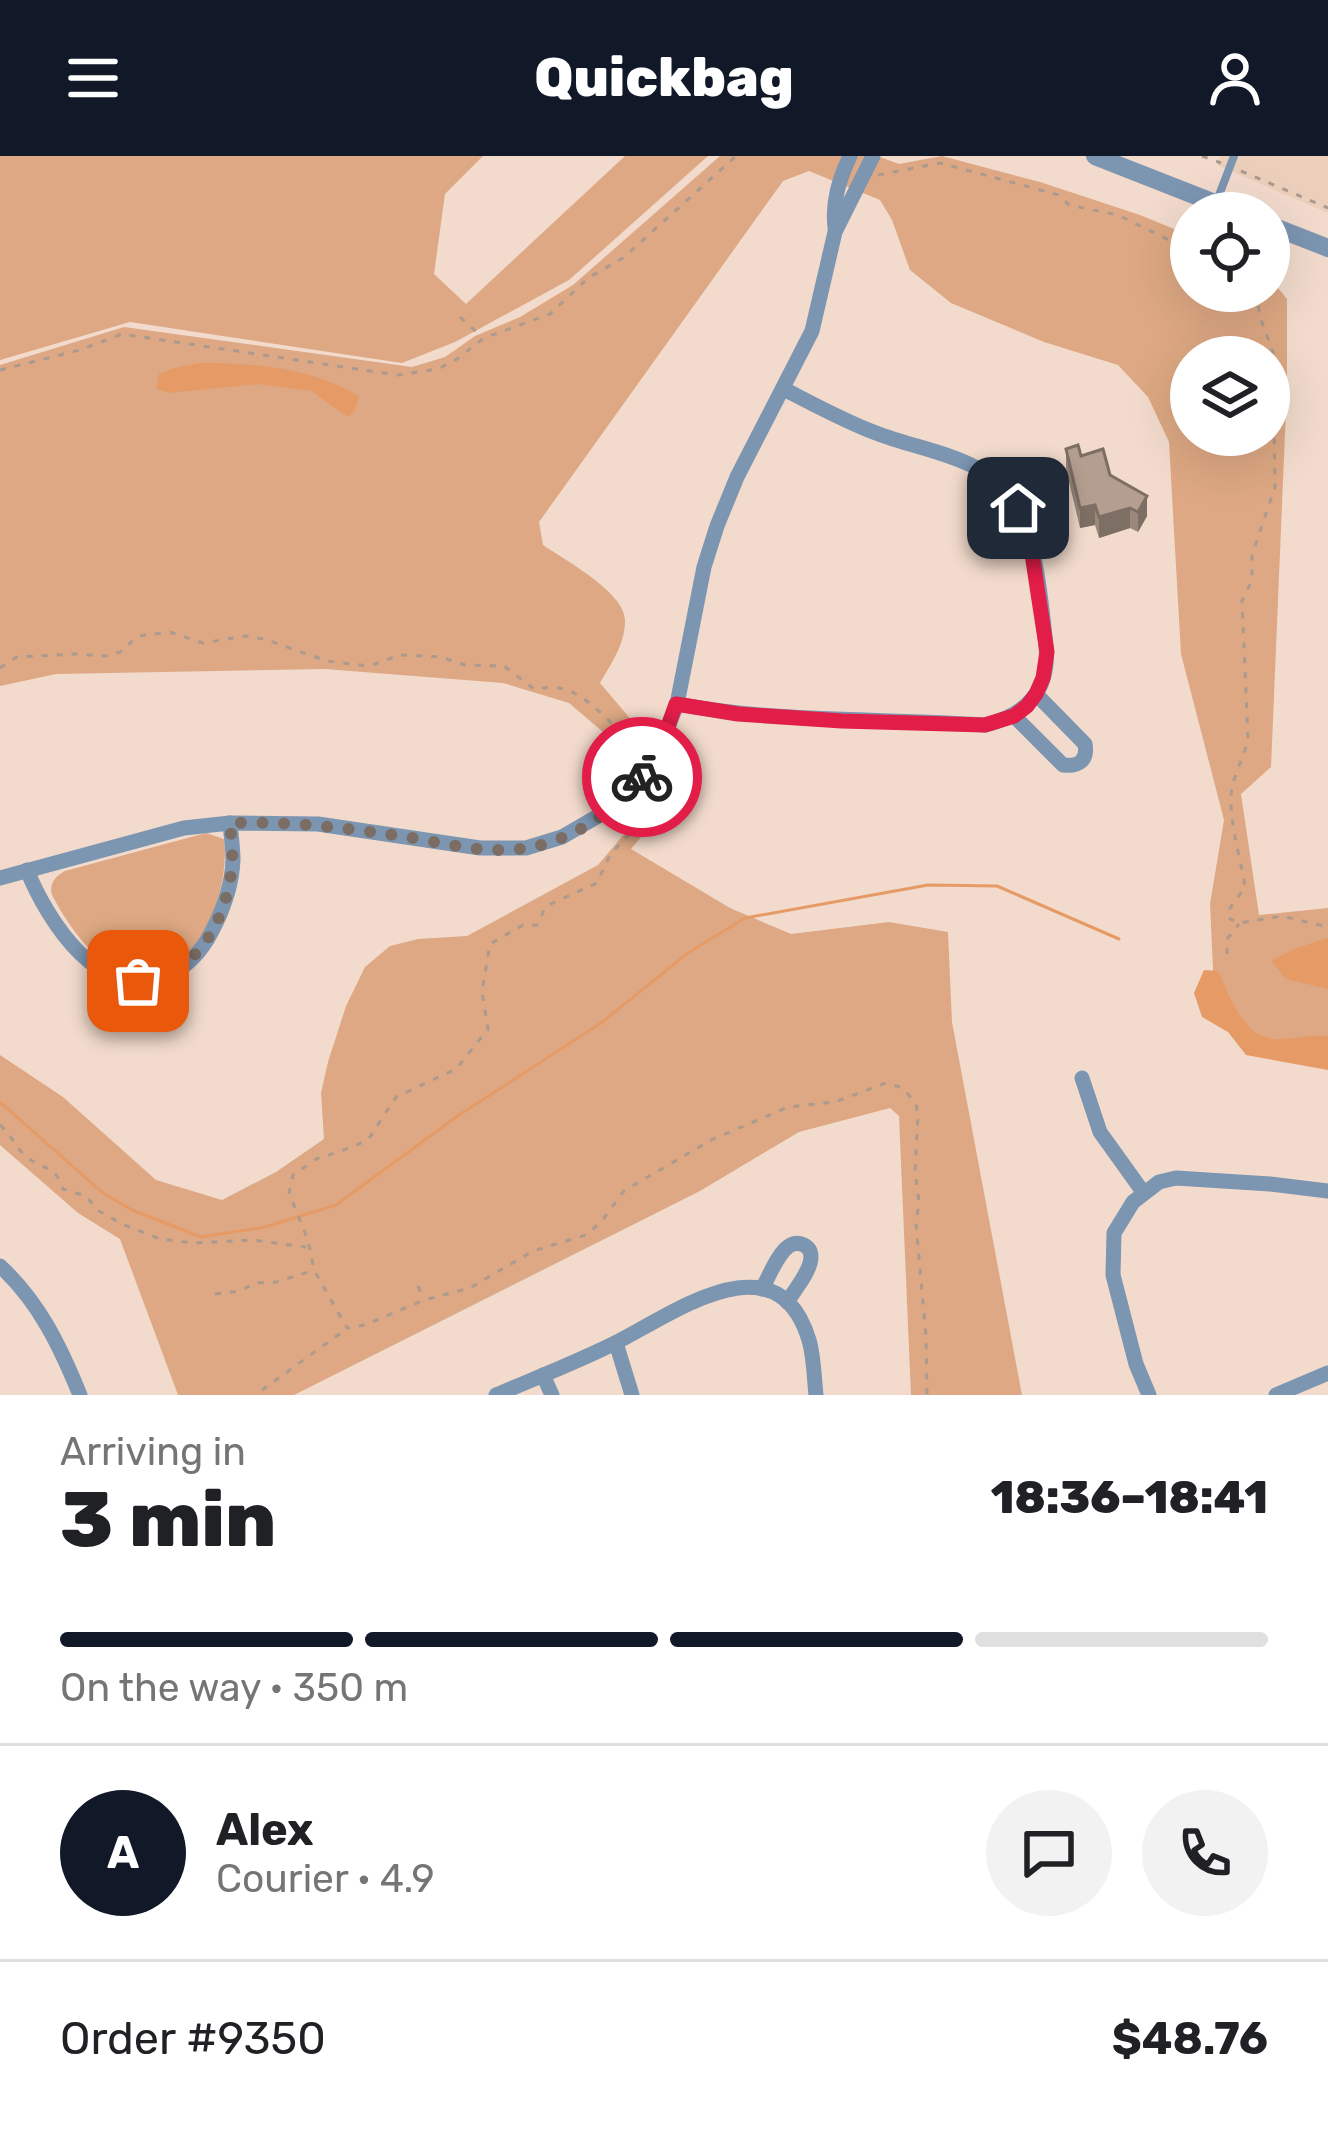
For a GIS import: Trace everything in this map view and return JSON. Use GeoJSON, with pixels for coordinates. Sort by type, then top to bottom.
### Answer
{"type":"FeatureCollection","features":[{"type":"Feature","properties":{"kind":"street"},"geometry":{"type":"LineString","coordinates":[[835,232],[836,190],[850,156]]}},
{"type":"Feature","properties":{"kind":"street"},"geometry":{"type":"LineString","coordinates":[[0,878],[184,828],[230,823],[318,824],[480,848],[526,848],[597,819],[652,764],[676,704],[717,526],[812,331],[835,232],[873,156]]}},
{"type":"Feature","properties":{"kind":"street"},"geometry":{"type":"LineString","coordinates":[[1095,156],[1188,192]]}},
{"type":"Feature","properties":{"kind":"street"},"geometry":{"type":"LineString","coordinates":[[1290,233],[1328,248]]}},
{"type":"Feature","properties":{"kind":"street"},"geometry":{"type":"LineString","coordinates":[[676,704],[738,714],[985,725],[1026,705],[1043,678],[1047,652],[1032,554],[1018,508],[1002,486],[980,468],[851,423],[784,388]]}},
{"type":"Feature","properties":{"kind":"street"},"geometry":{"type":"LineString","coordinates":[[27,869],[56,926],[91,963],[121,979],[160,979],[192,959],[217,922],[228,892],[230,823]]}},
{"type":"Feature","properties":{"kind":"street"},"geometry":{"type":"LineString","coordinates":[[1082,1078],[1100,1132],[1143,1192]]}},
{"type":"Feature","properties":{"kind":"street"},"geometry":{"type":"LineString","coordinates":[[1149,1395],[1119,1302],[1112,1256],[1114,1234],[1143,1192],[1177,1178],[1328,1191]]}},
{"type":"Feature","properties":{"kind":"street"},"geometry":{"type":"LineString","coordinates":[[761,1289],[788,1247],[804,1245],[811,1261],[787,1302]]}},
{"type":"Feature","properties":{"kind":"street"},"geometry":{"type":"LineString","coordinates":[[0,1266],[48,1324],[80,1395]]}},
{"type":"Feature","properties":{"kind":"street"},"geometry":{"type":"LineString","coordinates":[[496,1395],[711,1293],[735,1287],[773,1292],[802,1322],[810,1343],[815,1395]]}},
{"type":"Feature","properties":{"kind":"street"},"geometry":{"type":"LineString","coordinates":[[616,1342],[632,1395]]}},
{"type":"Feature","properties":{"kind":"street"},"geometry":{"type":"LineString","coordinates":[[1276,1395],[1328,1373]]}},
{"type":"Feature","properties":{"kind":"street"},"geometry":{"type":"LineString","coordinates":[[543,1376],[552,1395]]}},
{"type":"Feature","properties":{"kind":"lane"},"geometry":{"type":"LineString","coordinates":[[1220,192],[1234,156]]}},
{"type":"Feature","properties":{"kind":"path"},"geometry":{"type":"LineString","coordinates":[[0,370],[122,334],[397,375],[438,369],[484,338],[550,314],[588,278],[623,258],[736,156]]}},
{"type":"Feature","properties":{"kind":"path"},"geometry":{"type":"LineString","coordinates":[[1202,156],[1328,208]]}},
{"type":"Feature","properties":{"kind":"path"},"geometry":{"type":"LineString","coordinates":[[863,174],[870,177],[940,163],[1059,195],[1069,205],[1118,215],[1170,241]]}},
{"type":"Feature","properties":{"kind":"path"},"geometry":{"type":"LineString","coordinates":[[1259,312],[1273,352],[1275,487],[1242,602],[1248,739],[1230,800],[1245,887],[1228,911],[1230,919],[1240,923],[1282,916],[1328,927]]}},
{"type":"Feature","properties":{"kind":"path"},"geometry":{"type":"LineString","coordinates":[[460,317],[484,338]]}},
{"type":"Feature","properties":{"kind":"path"},"geometry":{"type":"LineString","coordinates":[[0,668],[17,657],[105,656],[120,652],[138,636],[170,632],[203,643],[264,639],[327,661],[370,666],[400,655],[504,666],[533,689],[559,687],[574,693],[615,726],[642,758],[660,767],[662,799],[610,855],[597,883],[546,906],[537,925],[523,925],[490,944],[482,992],[488,1030],[456,1069],[396,1097],[368,1139],[318,1158],[293,1175],[289,1192],[314,1270],[346,1328]]}},
{"type":"Feature","properties":{"kind":"path"},"geometry":{"type":"LineString","coordinates":[[1227,954],[1226,939],[1240,923]]}},
{"type":"Feature","properties":{"kind":"path"},"geometry":{"type":"LineString","coordinates":[[262,1390],[346,1328],[470,1288],[533,1252],[586,1235],[602,1222],[624,1191],[712,1140],[788,1107],[835,1102],[886,1083],[903,1088],[918,1115],[916,1224],[927,1395]]}},
{"type":"Feature","properties":{"kind":"path"},"geometry":{"type":"LineString","coordinates":[[0,1125],[28,1159],[58,1174],[63,1190],[86,1196],[99,1211],[141,1232],[193,1243],[252,1240],[309,1247]]}},
{"type":"Feature","properties":{"kind":"path"},"geometry":{"type":"LineString","coordinates":[[214,1294],[314,1270]]}},
{"type":"Feature","properties":{"kind":"path"},"geometry":{"type":"LineString","coordinates":[[418,1286],[424,1300]]}},
{"type":"Feature","properties":{"kind":"shaded area"},"geometry":{"type":"Polygon","coordinates":[[[0,156],[483,156],[445,194],[434,274],[466,304],[625,156],[708,156],[569,280],[455,342],[402,363],[130,322],[0,360],[0,156]]]}},
{"type":"Feature","properties":{"kind":"shaded area"},"geometry":{"type":"Polygon","coordinates":[[[720,156],[877,156],[899,164],[942,156],[1040,182],[1170,227],[1170,312],[1287,312],[1287,336],[1170,336],[1170,456],[1284,456],[1271,767],[1241,794],[1259,915],[1328,908],[1328,1062],[1259,1052],[1214,990],[1210,904],[1224,820],[1181,654],[1169,442],[1148,397],[1118,365],[1044,342],[951,303],[910,270],[880,200],[809,171],[783,181],[539,522],[543,545],[593,578],[623,610],[623,638],[600,683],[667,762],[677,794],[631,849],[730,908],[791,934],[889,922],[948,932],[952,1022],[1022,1395],[911,1395],[899,1116],[890,1108],[799,1132],[700,1191],[294,1395],[178,1395],[120,1239],[78,1213],[0,1145],[0,1055],[63,1097],[156,1180],[222,1200],[276,1172],[324,1139],[321,1093],[328,1062],[365,967],[390,946],[467,936],[598,865],[648,806],[657,778],[569,703],[503,683],[325,669],[56,674],[0,686],[0,365],[124,327],[412,367],[445,357],[475,336],[520,317],[573,285],[720,156]]]}},
{"type":"Feature","properties":{"kind":"shaded area"},"geometry":{"type":"Polygon","coordinates":[[[1221,156],[1328,156],[1328,213],[1290,197],[1290,192],[1279,192],[1217,165],[1221,156]]]}},
{"type":"Feature","properties":{"kind":"shaded area"},"geometry":{"type":"Polygon","coordinates":[[[200,363],[281,369],[321,379],[359,396],[348,417],[311,391],[258,384],[168,393],[156,388],[159,374],[200,363]]]}},
{"type":"Feature","properties":{"kind":"shaded area"},"geometry":{"type":"Polygon","coordinates":[[[206,833],[224,839],[222,884],[205,931],[174,966],[153,974],[116,969],[83,942],[52,895],[54,881],[65,871],[206,833]]]}},
{"type":"Feature","properties":{"kind":"shaded area"},"geometry":{"type":"Polygon","coordinates":[[[1328,938],[1328,989],[1286,979],[1271,961],[1296,948],[1328,938]]]}},
{"type":"Feature","properties":{"kind":"shaded area"},"geometry":{"type":"Polygon","coordinates":[[[1204,970],[1218,971],[1240,1016],[1257,1033],[1279,1039],[1328,1036],[1328,1070],[1246,1055],[1228,1032],[1202,1017],[1194,993],[1204,970]]]}},
{"type":"Feature","properties":{"kind":"building"},"geometry":{"type":"Polygon","coordinates":[[[1078,445],[1081,456],[1103,449],[1110,475],[1147,496],[1138,512],[1130,508],[1099,517],[1095,505],[1080,508],[1066,449],[1078,445]]]}},
{"type":"Feature","properties":{"kind":"waterway"},"geometry":{"type":"LineString","coordinates":[[0,1102],[103,1193],[132,1210],[201,1237],[265,1227],[336,1205],[456,1117],[601,1023],[688,953],[745,918],[928,885],[997,886],[1119,939]]}},
{"type":"Feature","properties":{"kind":"way so far"},"geometry":{"type":"LineString","coordinates":[[138,981],[160,979],[179,970],[206,941],[228,892],[230,823],[318,824],[480,848],[526,848],[597,819],[642,777]]}},
{"type":"Feature","properties":{"kind":"route"},"geometry":{"type":"LineString","coordinates":[[642,777],[660,748],[676,704],[738,714],[842,721],[985,725],[1014,716],[1036,694],[1047,652],[1032,554],[1018,508]]}}]}
